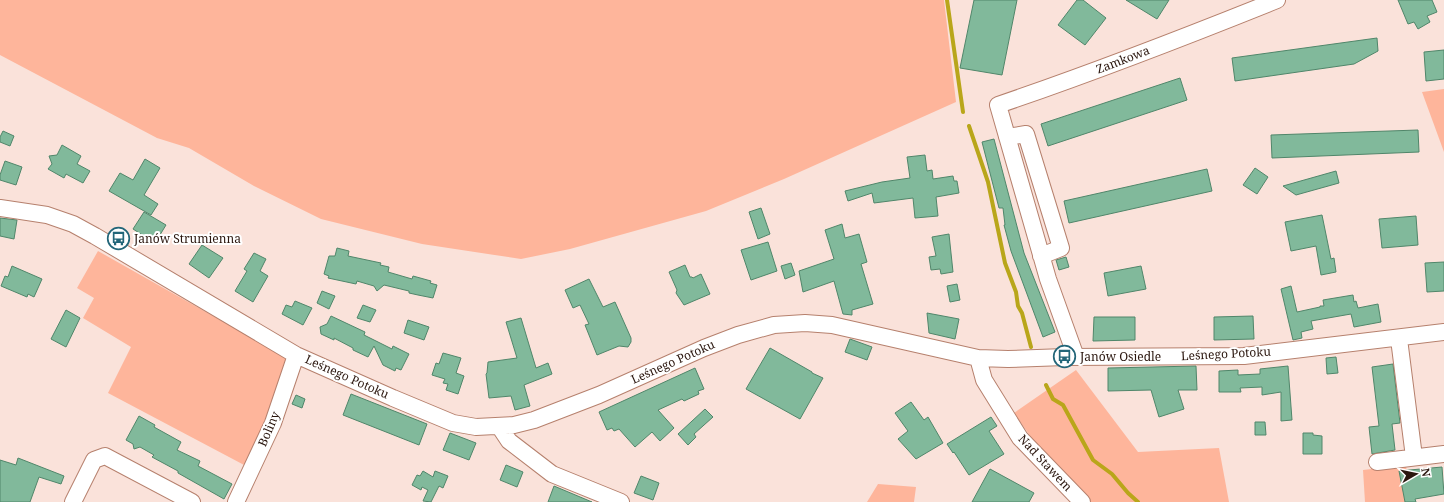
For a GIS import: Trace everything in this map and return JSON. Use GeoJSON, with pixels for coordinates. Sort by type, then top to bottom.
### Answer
{"type":"FeatureCollection","features":[{"type":"Feature","properties":{"kind":"street","name":"Zamkowa"},"geometry":{"type":"LineString","coordinates":[[1076,357],[1041,256],[998,106],[1049,88],[1277,0]]}},
{"type":"Feature","properties":{"kind":"street","name":"Leśnego Potoku"},"geometry":{"type":"LineString","coordinates":[[0,208],[47,215],[73,224],[296,355],[453,423],[476,427],[514,425],[534,420],[599,395],[704,348],[738,335],[774,325],[805,323],[832,325],[978,358],[1008,360],[1076,357],[1244,356],[1399,339],[1444,332]]}},
{"type":"Feature","properties":{"kind":"street"},"geometry":{"type":"LineString","coordinates":[[1399,339],[1414,457]]}},
{"type":"Feature","properties":{"kind":"street","name":"Boliny"},"geometry":{"type":"LineString","coordinates":[[236,502],[273,423],[296,355]]}},
{"type":"Feature","properties":{"kind":"street","name":"Nad Stawem"},"geometry":{"type":"LineString","coordinates":[[978,358],[984,380],[1020,438],[1082,502]]}},
{"type":"Feature","properties":{"kind":"street"},"geometry":{"type":"LineString","coordinates":[[499,426],[509,441],[552,474],[622,502]]}},
{"type":"Feature","properties":{"kind":"street"},"geometry":{"type":"LineString","coordinates":[[1377,462],[1444,454]]}},
{"type":"Feature","properties":{"kind":"street"},"geometry":{"type":"LineString","coordinates":[[73,502],[94,460],[105,456],[192,502]]}},
{"type":"Feature","properties":{"kind":"shaded area"},"geometry":{"type":"Polygon","coordinates":[[[0,0],[944,0],[956,102],[784,179],[706,211],[570,249],[521,259],[422,244],[321,219],[254,186],[189,148],[157,138],[0,55],[0,0]]]}},
{"type":"Feature","properties":{"kind":"shaded area"},"geometry":{"type":"Polygon","coordinates":[[[1444,89],[1444,152],[1422,92],[1444,89]]]}},
{"type":"Feature","properties":{"kind":"shaded area"},"geometry":{"type":"Polygon","coordinates":[[[98,251],[300,365],[246,466],[108,393],[131,347],[83,318],[94,298],[77,288],[98,251]]]}},
{"type":"Feature","properties":{"kind":"shaded area"},"geometry":{"type":"Polygon","coordinates":[[[1076,370],[1138,452],[1219,448],[1229,502],[1076,502],[1014,413],[1076,370]]]}},
{"type":"Feature","properties":{"kind":"shaded area"},"geometry":{"type":"Polygon","coordinates":[[[1406,465],[1410,502],[1365,502],[1363,470],[1406,465]]]}},
{"type":"Feature","properties":{"kind":"shaded area"},"geometry":{"type":"Polygon","coordinates":[[[878,484],[916,487],[914,502],[867,502],[878,484]]]}},
{"type":"Feature","properties":{"kind":"building"},"geometry":{"type":"Polygon","coordinates":[[[974,0],[1017,0],[1002,75],[960,68],[974,0]]]}},
{"type":"Feature","properties":{"kind":"building"},"geometry":{"type":"Polygon","coordinates":[[[1077,0],[1083,0],[1106,18],[1085,45],[1058,25],[1077,0]]]}},
{"type":"Feature","properties":{"kind":"building"},"geometry":{"type":"Polygon","coordinates":[[[1126,0],[1169,0],[1157,19],[1126,0]]]}},
{"type":"Feature","properties":{"kind":"building"},"geometry":{"type":"Polygon","coordinates":[[[1398,0],[1432,0],[1437,12],[1427,16],[1430,22],[1418,29],[1414,22],[1408,24],[1398,0]]]}},
{"type":"Feature","properties":{"kind":"building"},"geometry":{"type":"Polygon","coordinates":[[[1377,38],[1378,51],[1354,64],[1235,81],[1232,58],[1377,38]]]}},
{"type":"Feature","properties":{"kind":"building"},"geometry":{"type":"Polygon","coordinates":[[[1444,50],[1444,79],[1426,81],[1424,52],[1444,50]]]}},
{"type":"Feature","properties":{"kind":"building"},"geometry":{"type":"Polygon","coordinates":[[[1180,78],[1187,100],[1048,146],[1041,124],[1180,78]]]}},
{"type":"Feature","properties":{"kind":"building"},"geometry":{"type":"Polygon","coordinates":[[[1418,130],[1419,152],[1272,158],[1271,135],[1418,130]]]}},
{"type":"Feature","properties":{"kind":"building"},"geometry":{"type":"Polygon","coordinates":[[[3,131],[14,136],[10,146],[0,142],[0,137],[3,131]]]}},
{"type":"Feature","properties":{"kind":"building"},"geometry":{"type":"Polygon","coordinates":[[[994,139],[1024,253],[1055,332],[1043,337],[1011,251],[1004,225],[1003,208],[999,208],[982,142],[994,139]]]}},
{"type":"Feature","properties":{"kind":"building"},"geometry":{"type":"Polygon","coordinates":[[[62,145],[81,156],[77,164],[90,171],[83,183],[66,174],[64,178],[48,169],[52,164],[49,156],[57,155],[62,145]]]}},
{"type":"Feature","properties":{"kind":"building"},"geometry":{"type":"Polygon","coordinates":[[[925,155],[927,171],[932,170],[933,179],[953,176],[954,181],[957,181],[959,193],[936,197],[938,216],[915,218],[913,198],[874,203],[872,193],[848,201],[845,191],[882,182],[910,178],[907,157],[925,155]]]}},
{"type":"Feature","properties":{"kind":"building"},"geometry":{"type":"Polygon","coordinates":[[[145,159],[160,168],[144,195],[158,204],[151,215],[109,191],[120,173],[133,180],[145,159]]]}},
{"type":"Feature","properties":{"kind":"building"},"geometry":{"type":"Polygon","coordinates":[[[5,161],[22,167],[16,185],[0,180],[0,175],[5,161]]]}},
{"type":"Feature","properties":{"kind":"building"},"geometry":{"type":"Polygon","coordinates":[[[1255,168],[1268,177],[1257,194],[1243,185],[1255,168]]]}},
{"type":"Feature","properties":{"kind":"building"},"geometry":{"type":"Polygon","coordinates":[[[1207,169],[1212,191],[1069,223],[1064,201],[1207,169]]]}},
{"type":"Feature","properties":{"kind":"building"},"geometry":{"type":"Polygon","coordinates":[[[1336,171],[1339,183],[1296,195],[1283,186],[1336,171]]]}},
{"type":"Feature","properties":{"kind":"building"},"geometry":{"type":"Polygon","coordinates":[[[761,208],[770,234],[758,239],[749,212],[761,208]]]}},
{"type":"Feature","properties":{"kind":"building"},"geometry":{"type":"Polygon","coordinates":[[[144,212],[166,225],[155,243],[133,229],[144,212]]]}},
{"type":"Feature","properties":{"kind":"building"},"geometry":{"type":"Polygon","coordinates":[[[1322,215],[1331,259],[1334,258],[1336,272],[1321,275],[1316,246],[1291,251],[1285,222],[1322,215]]]}},
{"type":"Feature","properties":{"kind":"building"},"geometry":{"type":"Polygon","coordinates":[[[1416,216],[1418,245],[1382,248],[1379,219],[1416,216]]]}},
{"type":"Feature","properties":{"kind":"building"},"geometry":{"type":"Polygon","coordinates":[[[0,218],[17,220],[14,239],[0,236],[0,218]]]}},
{"type":"Feature","properties":{"kind":"building"},"geometry":{"type":"Polygon","coordinates":[[[842,224],[845,238],[859,234],[867,262],[861,264],[873,304],[852,310],[852,315],[843,314],[834,281],[803,292],[799,271],[834,259],[825,230],[842,224]]]}},
{"type":"Feature","properties":{"kind":"building"},"geometry":{"type":"Polygon","coordinates":[[[949,234],[953,272],[941,274],[940,269],[931,270],[929,257],[936,256],[932,237],[949,234]]]}},
{"type":"Feature","properties":{"kind":"building"},"geometry":{"type":"Polygon","coordinates":[[[768,242],[777,271],[751,280],[741,250],[768,242]]]}},
{"type":"Feature","properties":{"kind":"building"},"geometry":{"type":"Polygon","coordinates":[[[202,245],[223,258],[209,278],[189,264],[202,245]]]}},
{"type":"Feature","properties":{"kind":"building"},"geometry":{"type":"Polygon","coordinates":[[[337,248],[349,251],[348,256],[381,263],[380,265],[389,267],[388,272],[412,279],[413,276],[431,281],[430,283],[437,285],[433,298],[409,293],[409,291],[384,285],[377,291],[374,286],[357,281],[356,284],[328,278],[329,276],[324,274],[329,256],[335,256],[337,248]]]}},
{"type":"Feature","properties":{"kind":"building"},"geometry":{"type":"Polygon","coordinates":[[[254,253],[266,259],[260,271],[268,276],[253,302],[235,291],[247,271],[244,269],[254,253]]]}},
{"type":"Feature","properties":{"kind":"building"},"geometry":{"type":"Polygon","coordinates":[[[1066,257],[1069,267],[1059,270],[1056,260],[1066,257]]]}},
{"type":"Feature","properties":{"kind":"building"},"geometry":{"type":"Polygon","coordinates":[[[1444,262],[1444,291],[1427,292],[1425,263],[1444,262]]]}},
{"type":"Feature","properties":{"kind":"building"},"geometry":{"type":"Polygon","coordinates":[[[791,263],[795,275],[785,279],[781,266],[791,263]]]}},
{"type":"Feature","properties":{"kind":"building"},"geometry":{"type":"Polygon","coordinates":[[[685,265],[690,277],[693,278],[701,274],[710,294],[684,305],[676,293],[677,290],[669,272],[685,265]]]}},
{"type":"Feature","properties":{"kind":"building"},"geometry":{"type":"Polygon","coordinates":[[[12,266],[42,279],[34,297],[28,294],[27,297],[1,286],[5,276],[8,277],[12,266]]]}},
{"type":"Feature","properties":{"kind":"building"},"geometry":{"type":"Polygon","coordinates":[[[1141,266],[1146,289],[1108,296],[1104,273],[1141,266]]]}},
{"type":"Feature","properties":{"kind":"building"},"geometry":{"type":"Polygon","coordinates":[[[589,279],[603,307],[615,302],[631,338],[631,342],[628,347],[619,346],[597,355],[585,325],[589,324],[580,305],[573,308],[565,290],[589,279]]]}},
{"type":"Feature","properties":{"kind":"building"},"geometry":{"type":"Polygon","coordinates":[[[957,284],[960,300],[950,302],[947,286],[957,284]]]}},
{"type":"Feature","properties":{"kind":"building"},"geometry":{"type":"Polygon","coordinates":[[[1291,286],[1297,312],[1324,306],[1323,300],[1353,295],[1354,302],[1356,301],[1358,308],[1378,304],[1381,322],[1354,327],[1351,314],[1311,321],[1313,329],[1301,332],[1302,338],[1293,340],[1281,289],[1291,286]]]}},
{"type":"Feature","properties":{"kind":"building"},"geometry":{"type":"Polygon","coordinates":[[[322,291],[335,296],[329,309],[317,303],[322,291]]]}},
{"type":"Feature","properties":{"kind":"building"},"geometry":{"type":"Polygon","coordinates":[[[295,301],[312,308],[303,325],[282,314],[286,305],[292,307],[295,301]]]}},
{"type":"Feature","properties":{"kind":"building"},"geometry":{"type":"Polygon","coordinates":[[[363,305],[376,310],[370,322],[357,318],[363,305]]]}},
{"type":"Feature","properties":{"kind":"building"},"geometry":{"type":"Polygon","coordinates":[[[66,310],[80,318],[66,347],[51,339],[66,310]]]}},
{"type":"Feature","properties":{"kind":"building"},"geometry":{"type":"Polygon","coordinates":[[[927,313],[959,319],[955,339],[929,333],[927,313]]]}},
{"type":"Feature","properties":{"kind":"building"},"geometry":{"type":"Polygon","coordinates":[[[331,316],[365,332],[364,335],[392,349],[393,346],[409,354],[401,370],[396,368],[395,371],[383,365],[374,346],[368,357],[353,350],[353,348],[334,338],[334,340],[321,334],[320,327],[327,324],[331,316]]]}},
{"type":"Feature","properties":{"kind":"building"},"geometry":{"type":"Polygon","coordinates":[[[1253,316],[1254,339],[1214,340],[1214,317],[1253,316]]]}},
{"type":"Feature","properties":{"kind":"building"},"geometry":{"type":"Polygon","coordinates":[[[1094,317],[1135,317],[1135,340],[1093,341],[1094,317]]]}},
{"type":"Feature","properties":{"kind":"building"},"geometry":{"type":"Polygon","coordinates":[[[521,318],[536,368],[548,363],[552,374],[524,385],[530,406],[515,410],[511,396],[489,398],[486,374],[488,362],[517,358],[506,322],[521,318]]]}},
{"type":"Feature","properties":{"kind":"building"},"geometry":{"type":"Polygon","coordinates":[[[408,320],[429,327],[424,340],[404,333],[408,320]]]}},
{"type":"Feature","properties":{"kind":"building"},"geometry":{"type":"Polygon","coordinates":[[[850,339],[872,347],[867,360],[845,352],[850,339]]]}},
{"type":"Feature","properties":{"kind":"building"},"geometry":{"type":"Polygon","coordinates":[[[770,348],[823,378],[800,419],[746,389],[770,348]]]}},
{"type":"Feature","properties":{"kind":"building"},"geometry":{"type":"Polygon","coordinates":[[[443,353],[461,358],[456,373],[464,376],[458,394],[446,390],[448,384],[443,383],[445,379],[432,375],[436,363],[439,364],[443,353]]]}},
{"type":"Feature","properties":{"kind":"building"},"geometry":{"type":"Polygon","coordinates":[[[1336,357],[1338,373],[1327,374],[1326,358],[1336,357]]]}},
{"type":"Feature","properties":{"kind":"building"},"geometry":{"type":"Polygon","coordinates":[[[1393,364],[1400,423],[1392,424],[1395,450],[1372,454],[1369,427],[1379,426],[1372,367],[1393,364]]]}},
{"type":"Feature","properties":{"kind":"building"},"geometry":{"type":"Polygon","coordinates":[[[1196,366],[1197,390],[1178,390],[1184,409],[1159,417],[1151,390],[1108,391],[1108,368],[1196,366]]]}},
{"type":"Feature","properties":{"kind":"building"},"geometry":{"type":"Polygon","coordinates":[[[1288,366],[1292,420],[1281,421],[1281,392],[1262,395],[1262,387],[1240,388],[1241,392],[1219,392],[1219,371],[1238,370],[1238,375],[1260,374],[1260,369],[1288,366]]]}},
{"type":"Feature","properties":{"kind":"building"},"geometry":{"type":"Polygon","coordinates":[[[695,368],[704,389],[698,391],[699,394],[684,401],[682,399],[658,410],[674,428],[660,441],[652,432],[635,447],[619,429],[614,431],[612,428],[607,430],[599,412],[695,368]]]}},
{"type":"Feature","properties":{"kind":"building"},"geometry":{"type":"Polygon","coordinates":[[[351,394],[427,424],[419,445],[343,415],[351,394]]]}},
{"type":"Feature","properties":{"kind":"building"},"geometry":{"type":"Polygon","coordinates":[[[296,395],[305,399],[302,408],[292,404],[296,395]]]}},
{"type":"Feature","properties":{"kind":"building"},"geometry":{"type":"Polygon","coordinates":[[[911,402],[924,420],[928,417],[943,443],[916,459],[898,439],[908,431],[895,413],[911,402]]]}},
{"type":"Feature","properties":{"kind":"building"},"geometry":{"type":"Polygon","coordinates":[[[705,409],[713,417],[694,434],[696,437],[688,445],[678,434],[705,409]]]}},
{"type":"Feature","properties":{"kind":"building"},"geometry":{"type":"Polygon","coordinates":[[[139,416],[155,425],[154,427],[181,442],[177,450],[200,461],[198,466],[232,484],[224,499],[152,457],[154,455],[140,447],[134,449],[133,444],[126,440],[139,416]]]}},
{"type":"Feature","properties":{"kind":"building"},"geometry":{"type":"Polygon","coordinates":[[[991,417],[997,426],[989,431],[1004,454],[969,475],[947,444],[991,417]]]}},
{"type":"Feature","properties":{"kind":"building"},"geometry":{"type":"Polygon","coordinates":[[[1255,422],[1265,422],[1266,435],[1255,435],[1255,422]]]}},
{"type":"Feature","properties":{"kind":"building"},"geometry":{"type":"Polygon","coordinates":[[[450,433],[476,443],[469,460],[443,450],[450,433]]]}},
{"type":"Feature","properties":{"kind":"building"},"geometry":{"type":"Polygon","coordinates":[[[1303,433],[1313,433],[1313,435],[1322,436],[1322,454],[1303,454],[1303,433]]]}},
{"type":"Feature","properties":{"kind":"building"},"geometry":{"type":"Polygon","coordinates":[[[18,458],[64,476],[61,484],[39,477],[30,502],[0,502],[0,460],[16,465],[18,458]]]}},
{"type":"Feature","properties":{"kind":"building"},"geometry":{"type":"Polygon","coordinates":[[[506,465],[523,472],[517,487],[500,480],[506,465]]]}},
{"type":"Feature","properties":{"kind":"building"},"geometry":{"type":"Polygon","coordinates":[[[1442,467],[1444,494],[1415,499],[1416,502],[1405,502],[1399,471],[1442,467]]]}},
{"type":"Feature","properties":{"kind":"building"},"geometry":{"type":"Polygon","coordinates":[[[990,469],[1034,493],[1029,502],[972,502],[990,469]]]}},
{"type":"Feature","properties":{"kind":"building"},"geometry":{"type":"Polygon","coordinates":[[[423,471],[433,477],[435,471],[448,476],[443,488],[439,486],[431,502],[423,501],[428,490],[422,487],[421,490],[412,485],[417,475],[420,476],[423,471]]]}},
{"type":"Feature","properties":{"kind":"building"},"geometry":{"type":"Polygon","coordinates":[[[641,476],[659,483],[653,500],[634,493],[641,476]]]}},
{"type":"Feature","properties":{"kind":"building"},"geometry":{"type":"Polygon","coordinates":[[[554,486],[592,502],[548,502],[554,486]]]}},
{"type":"Feature","properties":{"kind":"waterway"},"geometry":{"type":"LineString","coordinates":[[947,0],[963,112]]}},
{"type":"Feature","properties":{"kind":"waterway"},"geometry":{"type":"LineString","coordinates":[[969,126],[988,182],[1005,263],[1016,292],[1018,306],[1022,313],[1031,347]]}},
{"type":"Feature","properties":{"kind":"waterway"},"geometry":{"type":"LineString","coordinates":[[1046,385],[1053,399],[1063,405],[1093,460],[1112,474],[1128,493],[1138,502]]}},
{"type":"Feature","properties":{"kind":"place","name":"Janów Strumienna"},"geometry":{"type":"Point","coordinates":[119,239]}},
{"type":"Feature","properties":{"kind":"place","name":"Janów Osiedle"},"geometry":{"type":"Point","coordinates":[1065,357]}}]}
